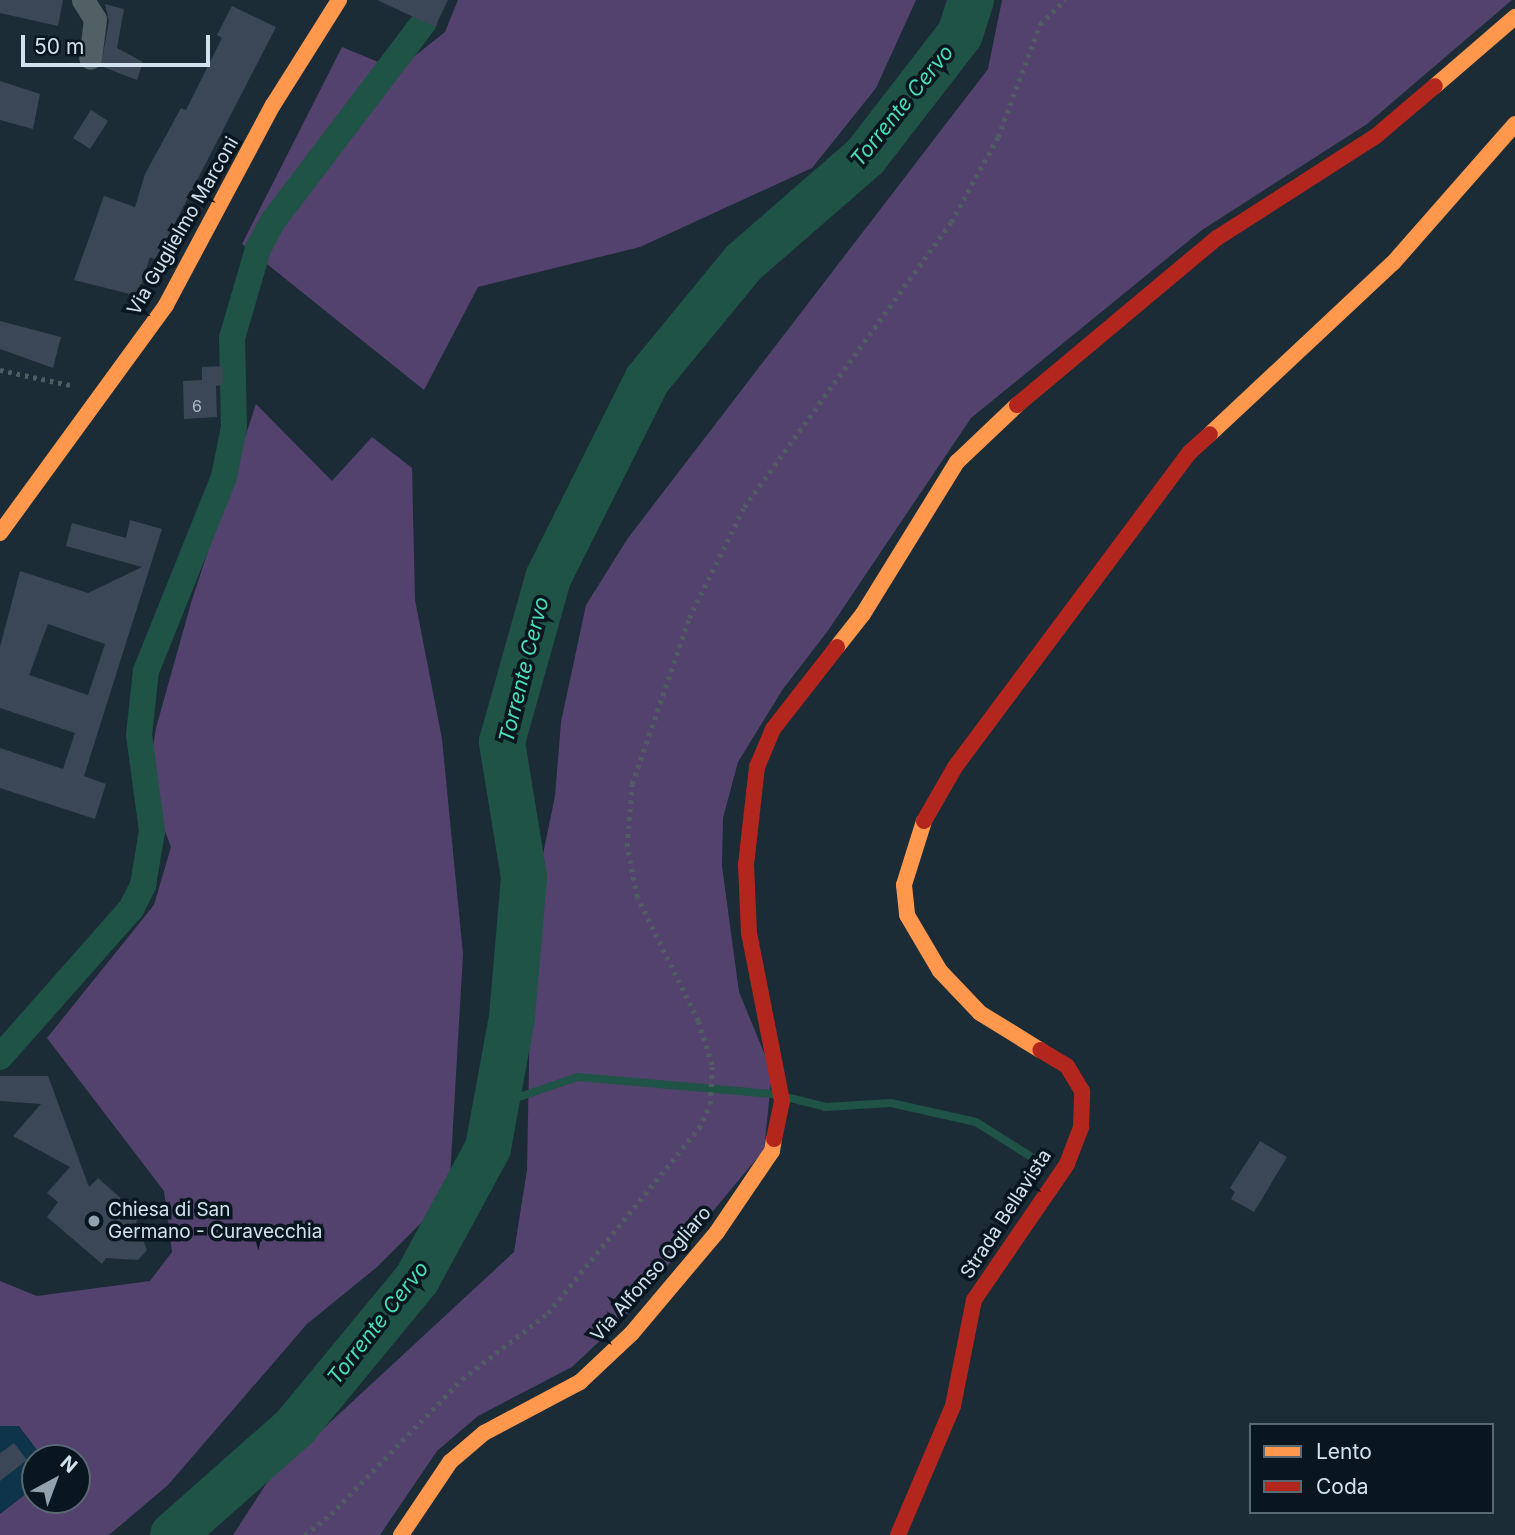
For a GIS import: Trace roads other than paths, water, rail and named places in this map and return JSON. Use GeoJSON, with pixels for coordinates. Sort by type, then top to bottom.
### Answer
{"type":"FeatureCollection","features":[{"type":"Feature","properties":{"kind":"street"},"geometry":{"type":"LineString","coordinates":[[83,0],[95,19],[90,58]]}},
{"type":"Feature","properties":{"kind":"street","name":"Via Guglielmo Marconi"},"geometry":{"type":"LineString","coordinates":[[0,533],[166,305],[273,105],[339,0]]}},
{"type":"Feature","properties":{"kind":"street","name":"Via Alfonso Ogliaro"},"geometry":{"type":"LineString","coordinates":[[401,1535],[450,1462],[475,1440],[571,1388],[632,1333],[756,1180],[780,1123],[778,1079],[749,933],[746,865],[757,767],[773,729],[863,614],[957,462],[1016,406],[1217,238],[1376,136],[1515,17]]}},
{"type":"Feature","properties":{"kind":"street","name":"Strada Bellavista"},"geometry":{"type":"LineString","coordinates":[[898,1535],[953,1406],[974,1300],[1066,1164],[1081,1127],[1082,1091],[1068,1066],[981,1013],[940,971],[907,915],[904,885],[923,823],[955,766],[1189,453],[1393,263],[1515,124]]}},
{"type":"Feature","properties":{"kind":"waterway","name":"Torrente Cervo"},"geometry":{"type":"LineString","coordinates":[[173,1535],[295,1427],[417,1279],[488,1148],[512,1017],[524,877],[502,742],[548,578],[647,380],[743,263],[865,157],[960,34],[971,0]]}},
{"type":"Feature","properties":{"kind":"waterway"},"geometry":{"type":"LineString","coordinates":[[0,1057],[131,909],[143,885],[152,831],[139,735],[146,671],[224,477],[234,427],[232,338],[258,249],[273,221],[424,22]]}},
{"type":"Feature","properties":{"kind":"waterway"},"geometry":{"type":"LineString","coordinates":[[496,1105],[578,1077],[774,1094]]}},
{"type":"Feature","properties":{"kind":"waterway"},"geometry":{"type":"LineString","coordinates":[[790,1098],[825,1107],[891,1103],[976,1122],[1038,1161]]}},
{"type":"Feature","properties":{"kind":"place","name":"Chiesa di San Germano - Curavecchia"},"geometry":{"type":"Point","coordinates":[94,1221]}}]}
